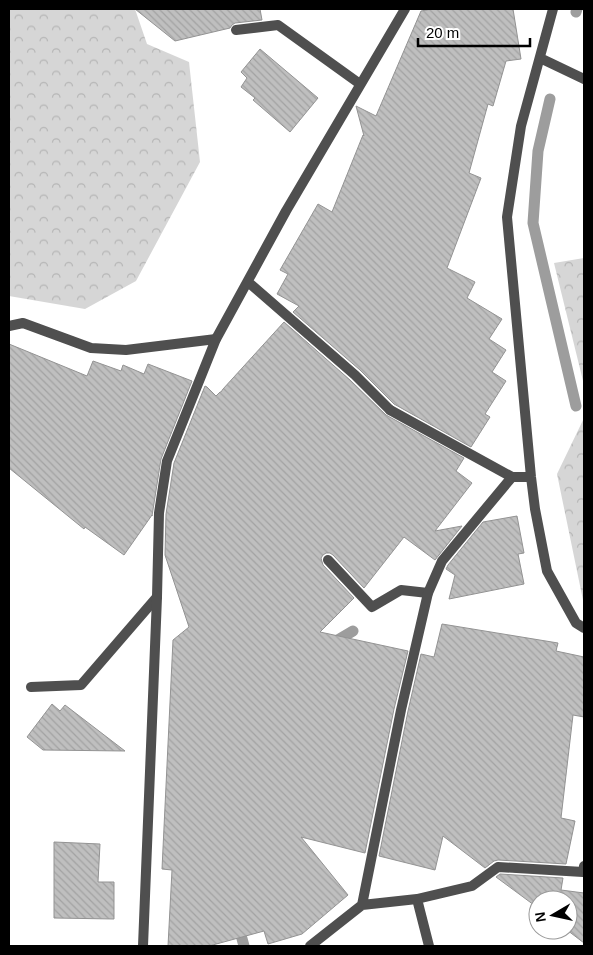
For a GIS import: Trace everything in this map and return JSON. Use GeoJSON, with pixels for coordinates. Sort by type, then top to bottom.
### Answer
{"type":"FeatureCollection","features":[{"type":"Feature","properties":{"kind":"street"},"geometry":{"type":"LineString","coordinates":[[143,946],[159,514],[167,461],[216,339],[286,211],[405,9]]}},
{"type":"Feature","properties":{"kind":"street"},"geometry":{"type":"LineString","coordinates":[[553,9],[521,126],[507,218],[535,509],[547,571],[576,623],[584,628]]}},
{"type":"Feature","properties":{"kind":"street"},"geometry":{"type":"LineString","coordinates":[[236,30],[278,26],[360,84]]}},
{"type":"Feature","properties":{"kind":"street"},"geometry":{"type":"LineString","coordinates":[[540,58],[584,79]]}},
{"type":"Feature","properties":{"kind":"street"},"geometry":{"type":"LineString","coordinates":[[248,282],[355,375],[390,410],[512,477],[531,477]]}},
{"type":"Feature","properties":{"kind":"street"},"geometry":{"type":"LineString","coordinates":[[9,326],[23,323],[91,348],[126,350],[216,339]]}},
{"type":"Feature","properties":{"kind":"street"},"geometry":{"type":"LineString","coordinates":[[362,905],[401,710],[428,593],[442,561],[512,477]]}},
{"type":"Feature","properties":{"kind":"street"},"geometry":{"type":"LineString","coordinates":[[328,560],[372,607],[401,590],[428,593]]}},
{"type":"Feature","properties":{"kind":"street"},"geometry":{"type":"LineString","coordinates":[[31,687],[81,685],[157,597]]}},
{"type":"Feature","properties":{"kind":"street"},"geometry":{"type":"LineString","coordinates":[[310,946],[362,905],[417,899],[472,886],[498,868],[583,872],[584,866]]}},
{"type":"Feature","properties":{"kind":"street"},"geometry":{"type":"LineString","coordinates":[[417,899],[429,946]]}},
{"type":"Feature","properties":{"kind":"green space"},"geometry":{"type":"Polygon","coordinates":[[[9,9],[135,9],[147,44],[189,62],[200,162],[136,281],[85,309],[9,296],[9,9]]]}},
{"type":"Feature","properties":{"kind":"green space"},"geometry":{"type":"Polygon","coordinates":[[[584,258],[584,385],[554,263],[584,258]]]}},
{"type":"Feature","properties":{"kind":"green space"},"geometry":{"type":"Polygon","coordinates":[[[584,418],[584,605],[557,474],[584,418]]]}},
{"type":"Feature","properties":{"kind":"building"},"geometry":{"type":"Polygon","coordinates":[[[135,9],[260,9],[262,20],[235,23],[230,28],[175,41],[135,9]]]}},
{"type":"Feature","properties":{"kind":"building"},"geometry":{"type":"Polygon","coordinates":[[[432,9],[513,9],[521,59],[506,61],[493,106],[488,104],[469,173],[481,178],[447,268],[475,282],[467,298],[502,319],[489,339],[506,350],[492,372],[506,381],[485,414],[490,417],[471,447],[394,404],[360,370],[293,312],[299,306],[277,294],[288,274],[280,270],[318,204],[332,212],[364,136],[356,106],[376,116],[421,11],[432,9]]]}},
{"type":"Feature","properties":{"kind":"building"},"geometry":{"type":"Polygon","coordinates":[[[260,49],[318,98],[290,132],[241,87],[247,78],[241,72],[260,49]]]}},
{"type":"Feature","properties":{"kind":"building"},"geometry":{"type":"Polygon","coordinates":[[[284,322],[350,380],[386,415],[464,458],[456,471],[472,483],[435,531],[462,526],[435,560],[404,537],[364,588],[333,555],[326,553],[321,558],[323,565],[354,598],[320,632],[408,651],[394,709],[365,853],[301,837],[348,895],[302,934],[268,944],[264,931],[209,946],[168,946],[172,870],[162,869],[173,640],[189,627],[165,555],[166,514],[174,463],[205,386],[216,396],[221,392],[284,322]]]}},
{"type":"Feature","properties":{"kind":"building"},"geometry":{"type":"Polygon","coordinates":[[[9,344],[87,376],[93,361],[121,371],[123,365],[144,374],[148,364],[192,381],[161,459],[152,516],[124,555],[85,527],[84,529],[9,468],[9,344]]]}},
{"type":"Feature","properties":{"kind":"building"},"geometry":{"type":"Polygon","coordinates":[[[517,516],[524,553],[518,554],[524,584],[449,599],[455,575],[446,569],[483,522],[517,516]]]}},
{"type":"Feature","properties":{"kind":"building"},"geometry":{"type":"Polygon","coordinates":[[[442,624],[558,643],[556,651],[584,657],[584,717],[573,715],[561,818],[575,821],[566,864],[498,860],[485,868],[443,836],[435,870],[379,856],[421,654],[434,657],[442,624]]]}},
{"type":"Feature","properties":{"kind":"building"},"geometry":{"type":"Polygon","coordinates":[[[52,704],[60,711],[65,705],[125,751],[43,750],[27,737],[52,704]]]}},
{"type":"Feature","properties":{"kind":"building"},"geometry":{"type":"Polygon","coordinates":[[[54,842],[100,844],[98,882],[114,882],[114,919],[54,918],[54,842]]]}},
{"type":"Feature","properties":{"kind":"building"},"geometry":{"type":"Polygon","coordinates":[[[500,874],[563,878],[561,890],[528,890],[528,901],[496,877],[500,874]]]}},
{"type":"Feature","properties":{"kind":"building"},"geometry":{"type":"Polygon","coordinates":[[[578,892],[584,893],[584,943],[578,938],[578,892]]]}},
{"type":"Feature","properties":{"kind":"waterway"},"geometry":{"type":"LineString","coordinates":[[550,99],[538,151],[533,223],[576,406]]}},
{"type":"Feature","properties":{"kind":"waterway"},"geometry":{"type":"LineString","coordinates":[[331,644],[353,631]]}},
{"type":"Feature","properties":{"kind":"waterway"},"geometry":{"type":"LineString","coordinates":[[238,924],[244,946]]}}]}
